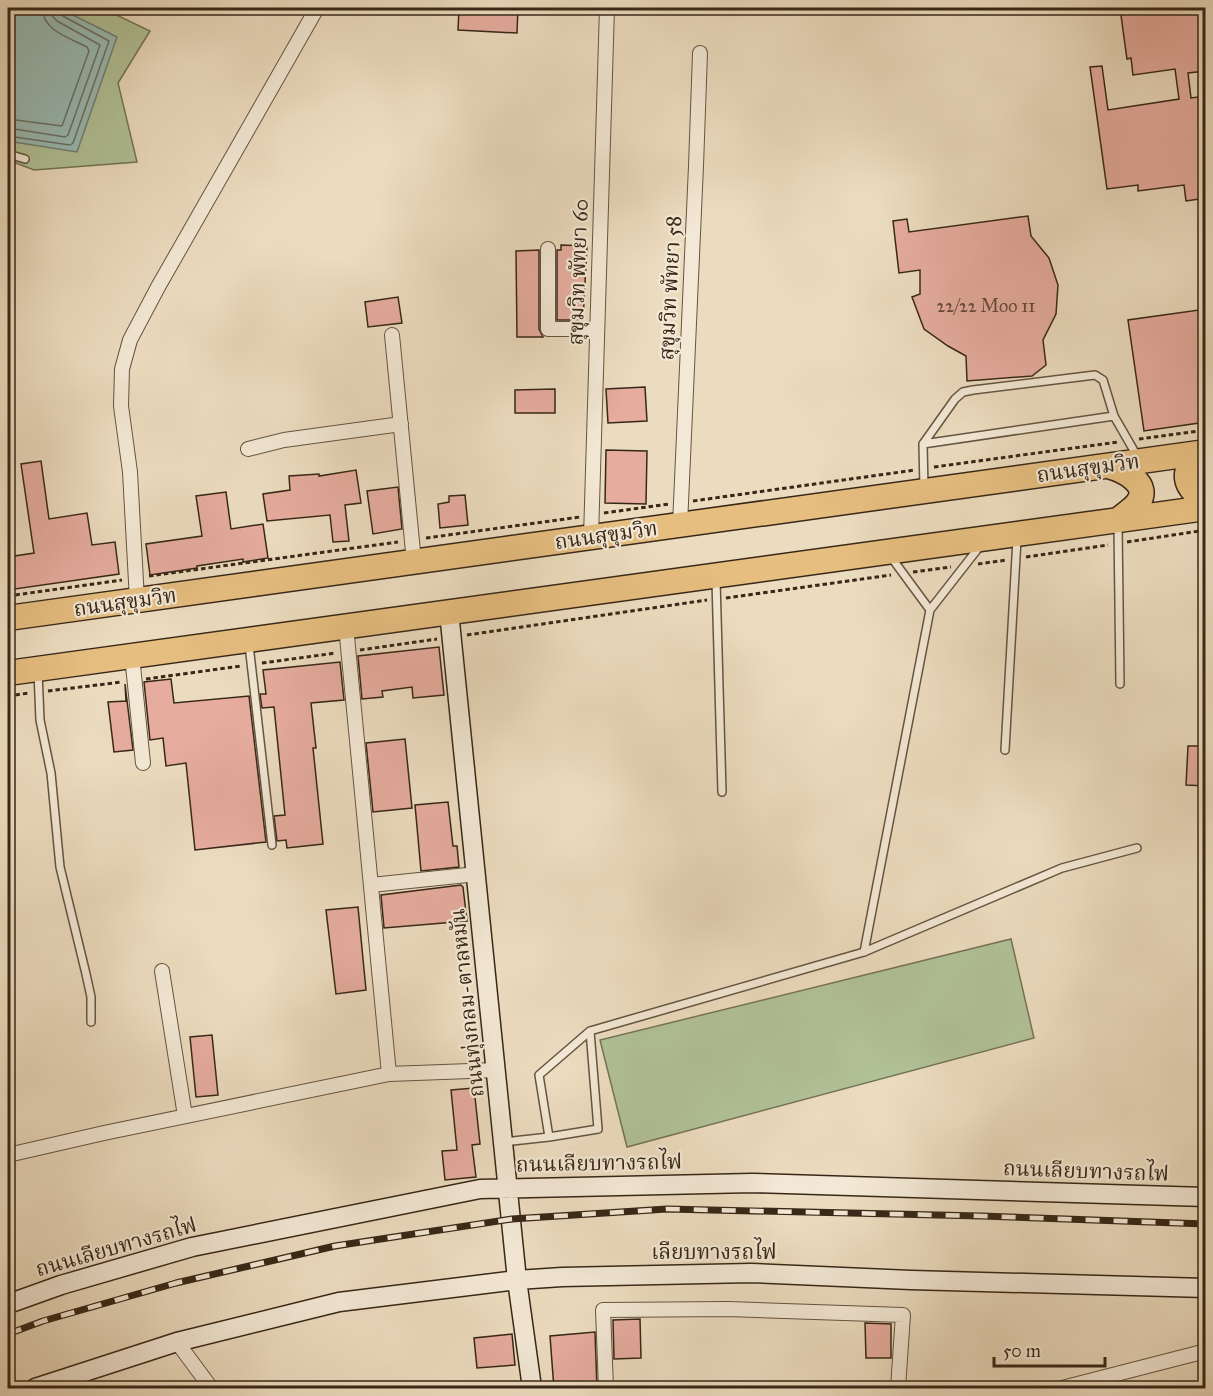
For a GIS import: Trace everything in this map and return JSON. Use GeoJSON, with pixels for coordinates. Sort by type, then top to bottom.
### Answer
{"type":"FeatureCollection","features":[{"type":"Feature","properties":{"kind":"highway","name":"ถนนสุขุมวิท"},"geometry":{"type":"LineString","coordinates":[[8,618],[1203,452]]}},
{"type":"Feature","properties":{"kind":"highway"},"geometry":{"type":"LineString","coordinates":[[1203,452],[1192,461],[1187,475],[1193,493],[1206,501]]}},
{"type":"Feature","properties":{"kind":"highway"},"geometry":{"type":"LineString","coordinates":[[1108,466],[1125,470],[1139,485],[1141,492],[1136,506],[1118,531]]}},
{"type":"Feature","properties":{"kind":"highway"},"geometry":{"type":"LineString","coordinates":[[8,673],[39,680],[132,656],[346,626],[449,612],[717,587],[887,552],[987,538],[1017,534],[1118,531],[1206,508]]}},
{"type":"Feature","properties":{"kind":"street"},"geometry":{"type":"LineString","coordinates":[[136,600],[130,472],[121,406],[122,369],[130,340],[316,8]]}},
{"type":"Feature","properties":{"kind":"street","name":"สุขุมวิท พัทยา 60"},"geometry":{"type":"LineString","coordinates":[[591,537],[607,8]]}},
{"type":"Feature","properties":{"kind":"street","name":"สุขุมวิท พัทยา 58"},"geometry":{"type":"LineString","coordinates":[[680,525],[700,53]]}},
{"type":"Feature","properties":{"kind":"street"},"geometry":{"type":"LineString","coordinates":[[548,249],[548,329],[597,329]]}},
{"type":"Feature","properties":{"kind":"street"},"geometry":{"type":"LineString","coordinates":[[392,335],[414,562]]}},
{"type":"Feature","properties":{"kind":"street"},"geometry":{"type":"LineString","coordinates":[[248,449],[284,440],[401,424]]}},
{"type":"Feature","properties":{"kind":"street","name":"ถนนทุ่งกลม-ตาลหมัน"},"geometry":{"type":"LineString","coordinates":[[449,612],[518,1280],[532,1389]]}},
{"type":"Feature","properties":{"kind":"street"},"geometry":{"type":"LineString","coordinates":[[346,626],[389,1074]]}},
{"type":"Feature","properties":{"kind":"street"},"geometry":{"type":"LineString","coordinates":[[132,656],[143,763]]}},
{"type":"Feature","properties":{"kind":"street"},"geometry":{"type":"LineString","coordinates":[[371,885],[477,874]]}},
{"type":"Feature","properties":{"kind":"street"},"geometry":{"type":"LineString","coordinates":[[162,971],[184,1116]]}},
{"type":"Feature","properties":{"kind":"street"},"geometry":{"type":"LineString","coordinates":[[8,1155],[389,1074],[497,1070]]}},
{"type":"Feature","properties":{"kind":"street","name":"ถนนเลียบทางรถไฟ"},"geometry":{"type":"LineString","coordinates":[[8,1304],[61,1285],[192,1247],[480,1189],[752,1183],[1206,1197]]}},
{"type":"Feature","properties":{"kind":"street","name":"เลียบทางรถไฟ"},"geometry":{"type":"LineString","coordinates":[[518,1280],[561,1276],[751,1273],[1206,1288]]}},
{"type":"Feature","properties":{"kind":"street"},"geometry":{"type":"LineString","coordinates":[[35,1389],[57,1385],[177,1342],[339,1302],[518,1280]]}},
{"type":"Feature","properties":{"kind":"street"},"geometry":{"type":"LineString","coordinates":[[606,1389],[603,1310],[728,1309],[903,1315],[898,1389]]}},
{"type":"Feature","properties":{"kind":"street"},"geometry":{"type":"LineString","coordinates":[[177,1342],[211,1389]]}},
{"type":"Feature","properties":{"kind":"street"},"geometry":{"type":"LineString","coordinates":[[1062,1389],[1206,1351]]}},
{"type":"Feature","properties":{"kind":"lane"},"geometry":{"type":"LineString","coordinates":[[8,154],[25,159]]}},
{"type":"Feature","properties":{"kind":"lane"},"geometry":{"type":"LineString","coordinates":[[924,491],[923,444],[956,399],[963,392],[973,390],[1095,375],[1103,380],[1114,416],[1139,461]]}},
{"type":"Feature","properties":{"kind":"lane"},"geometry":{"type":"LineString","coordinates":[[923,444],[1114,416]]}},
{"type":"Feature","properties":{"kind":"lane"},"geometry":{"type":"LineString","coordinates":[[1118,531],[1120,684]]}},
{"type":"Feature","properties":{"kind":"lane"},"geometry":{"type":"LineString","coordinates":[[1005,750],[1017,534]]}},
{"type":"Feature","properties":{"kind":"lane"},"geometry":{"type":"LineString","coordinates":[[864,952],[930,610],[987,538]]}},
{"type":"Feature","properties":{"kind":"lane"},"geometry":{"type":"LineString","coordinates":[[887,552],[930,610]]}},
{"type":"Feature","properties":{"kind":"lane"},"geometry":{"type":"LineString","coordinates":[[717,587],[722,792]]}},
{"type":"Feature","properties":{"kind":"lane"},"geometry":{"type":"LineString","coordinates":[[248,640],[272,845]]}},
{"type":"Feature","properties":{"kind":"lane"},"geometry":{"type":"LineString","coordinates":[[39,680],[40,720],[51,773],[60,867],[91,998],[91,1022]]}},
{"type":"Feature","properties":{"kind":"lane"},"geometry":{"type":"LineString","coordinates":[[549,1137],[539,1075],[590,1031],[864,952],[1062,868],[1137,848]]}},
{"type":"Feature","properties":{"kind":"lane"},"geometry":{"type":"LineString","coordinates":[[504,1142],[598,1129],[590,1031]]}},
{"type":"Feature","properties":{"kind":"path"},"geometry":{"type":"LineString","coordinates":[[8,696],[39,680],[134,680],[452,637],[717,587],[904,573],[965,566],[1015,559],[1118,531],[1206,530]]}},
{"type":"Feature","properties":{"kind":"green space"},"geometry":{"type":"Polygon","coordinates":[[[8,8],[102,8],[150,31],[118,83],[137,162],[34,170],[8,160],[8,8]]]}},
{"type":"Feature","properties":{"kind":"green space"},"geometry":{"type":"Polygon","coordinates":[[[1011,939],[1034,1038],[627,1147],[600,1040],[1011,939]]]}},
{"type":"Feature","properties":{"kind":"water"},"geometry":{"type":"Polygon","coordinates":[[[8,8],[59,8],[117,37],[77,152],[8,141],[8,8]]]}},
{"type":"Feature","properties":{"kind":"building"},"geometry":{"type":"Polygon","coordinates":[[[459,8],[518,8],[517,33],[458,30],[459,8]]]}},
{"type":"Feature","properties":{"kind":"building"},"geometry":{"type":"Polygon","coordinates":[[[1120,8],[1206,8],[1206,71],[1188,73],[1191,98],[1198,97],[1206,150],[1206,198],[1186,201],[1184,185],[1138,191],[1138,185],[1107,189],[1090,67],[1102,66],[1108,110],[1179,99],[1175,69],[1133,75],[1131,58],[1127,59],[1120,8]]]}},
{"type":"Feature","properties":{"kind":"building"},"geometry":{"type":"Polygon","coordinates":[[[1028,216],[1031,236],[1049,258],[1058,285],[1056,314],[1043,340],[1046,365],[1032,376],[967,381],[966,356],[924,329],[912,297],[920,294],[920,270],[899,273],[893,221],[907,219],[909,232],[1028,216]]]}},
{"type":"Feature","properties":{"kind":"building"},"geometry":{"type":"Polygon","coordinates":[[[561,245],[587,246],[583,320],[557,320],[557,250],[561,250],[561,245]]]}},
{"type":"Feature","properties":{"kind":"building"},"geometry":{"type":"Polygon","coordinates":[[[539,250],[539,329],[543,337],[517,337],[516,251],[539,250]]]}},
{"type":"Feature","properties":{"kind":"building"},"geometry":{"type":"Polygon","coordinates":[[[398,297],[402,323],[368,327],[365,302],[398,297]]]}},
{"type":"Feature","properties":{"kind":"building"},"geometry":{"type":"Polygon","coordinates":[[[1206,309],[1206,422],[1144,431],[1128,320],[1206,309]]]}},
{"type":"Feature","properties":{"kind":"building"},"geometry":{"type":"Polygon","coordinates":[[[645,387],[647,421],[608,423],[606,389],[645,387]]]}},
{"type":"Feature","properties":{"kind":"building"},"geometry":{"type":"Polygon","coordinates":[[[555,389],[555,413],[515,413],[515,390],[555,389]]]}},
{"type":"Feature","properties":{"kind":"building"},"geometry":{"type":"Polygon","coordinates":[[[606,450],[647,451],[646,504],[605,503],[606,450]]]}},
{"type":"Feature","properties":{"kind":"building"},"geometry":{"type":"Polygon","coordinates":[[[41,461],[49,519],[87,513],[92,545],[115,542],[119,574],[8,590],[8,557],[34,553],[21,464],[41,461]]]}},
{"type":"Feature","properties":{"kind":"building"},"geometry":{"type":"Polygon","coordinates":[[[356,470],[361,503],[345,505],[349,541],[333,542],[330,515],[267,521],[263,494],[290,490],[289,476],[319,474],[319,476],[356,470]]]}},
{"type":"Feature","properties":{"kind":"building"},"geometry":{"type":"Polygon","coordinates":[[[398,487],[402,529],[373,534],[367,491],[398,487]]]}},
{"type":"Feature","properties":{"kind":"building"},"geometry":{"type":"Polygon","coordinates":[[[226,492],[231,529],[263,524],[268,558],[243,562],[243,559],[150,575],[146,544],[202,536],[196,496],[226,492]]]}},
{"type":"Feature","properties":{"kind":"building"},"geometry":{"type":"Polygon","coordinates":[[[465,495],[468,525],[440,528],[438,504],[449,502],[449,496],[465,495]]]}},
{"type":"Feature","properties":{"kind":"building"},"geometry":{"type":"Polygon","coordinates":[[[439,647],[444,695],[413,698],[412,687],[382,691],[383,697],[362,699],[358,656],[439,647]]]}},
{"type":"Feature","properties":{"kind":"building"},"geometry":{"type":"Polygon","coordinates":[[[340,662],[344,700],[311,703],[316,748],[313,748],[323,844],[287,848],[286,840],[277,841],[274,816],[285,815],[274,707],[262,708],[260,694],[266,694],[263,670],[340,662]]]}},
{"type":"Feature","properties":{"kind":"building"},"geometry":{"type":"Polygon","coordinates":[[[171,679],[174,703],[249,696],[266,842],[195,850],[186,763],[166,766],[163,738],[150,740],[144,682],[171,679]]]}},
{"type":"Feature","properties":{"kind":"building"},"geometry":{"type":"Polygon","coordinates":[[[125,684],[133,750],[114,752],[108,702],[126,701],[125,684]]]}},
{"type":"Feature","properties":{"kind":"building"},"geometry":{"type":"Polygon","coordinates":[[[405,739],[412,808],[373,812],[366,743],[405,739]]]}},
{"type":"Feature","properties":{"kind":"building"},"geometry":{"type":"Polygon","coordinates":[[[1188,746],[1206,746],[1206,786],[1186,785],[1188,746]]]}},
{"type":"Feature","properties":{"kind":"building"},"geometry":{"type":"Polygon","coordinates":[[[448,802],[453,846],[457,846],[459,867],[421,871],[415,805],[448,802]]]}},
{"type":"Feature","properties":{"kind":"building"},"geometry":{"type":"Polygon","coordinates":[[[461,885],[467,921],[384,928],[381,895],[461,885]]]}},
{"type":"Feature","properties":{"kind":"building"},"geometry":{"type":"Polygon","coordinates":[[[358,907],[366,990],[336,994],[326,910],[358,907]]]}},
{"type":"Feature","properties":{"kind":"building"},"geometry":{"type":"Polygon","coordinates":[[[212,1035],[218,1095],[196,1097],[190,1037],[212,1035]]]}},
{"type":"Feature","properties":{"kind":"building"},"geometry":{"type":"Polygon","coordinates":[[[474,1088],[480,1144],[472,1145],[476,1177],[445,1180],[442,1151],[457,1150],[451,1090],[474,1088]]]}},
{"type":"Feature","properties":{"kind":"building"},"geometry":{"type":"Polygon","coordinates":[[[640,1319],[641,1358],[614,1359],[613,1320],[640,1319]]]}},
{"type":"Feature","properties":{"kind":"building"},"geometry":{"type":"Polygon","coordinates":[[[865,1323],[891,1324],[891,1358],[866,1358],[865,1323]]]}},
{"type":"Feature","properties":{"kind":"building"},"geometry":{"type":"Polygon","coordinates":[[[595,1332],[597,1389],[554,1389],[550,1336],[595,1332]]]}},
{"type":"Feature","properties":{"kind":"building"},"geometry":{"type":"Polygon","coordinates":[[[512,1334],[515,1365],[477,1368],[474,1338],[512,1334]]]}},
{"type":"Feature","properties":{"kind":"railway"},"geometry":{"type":"LineString","coordinates":[[8,1334],[43,1321],[176,1283],[335,1246],[512,1219],[667,1209],[1206,1224]]}}]}
